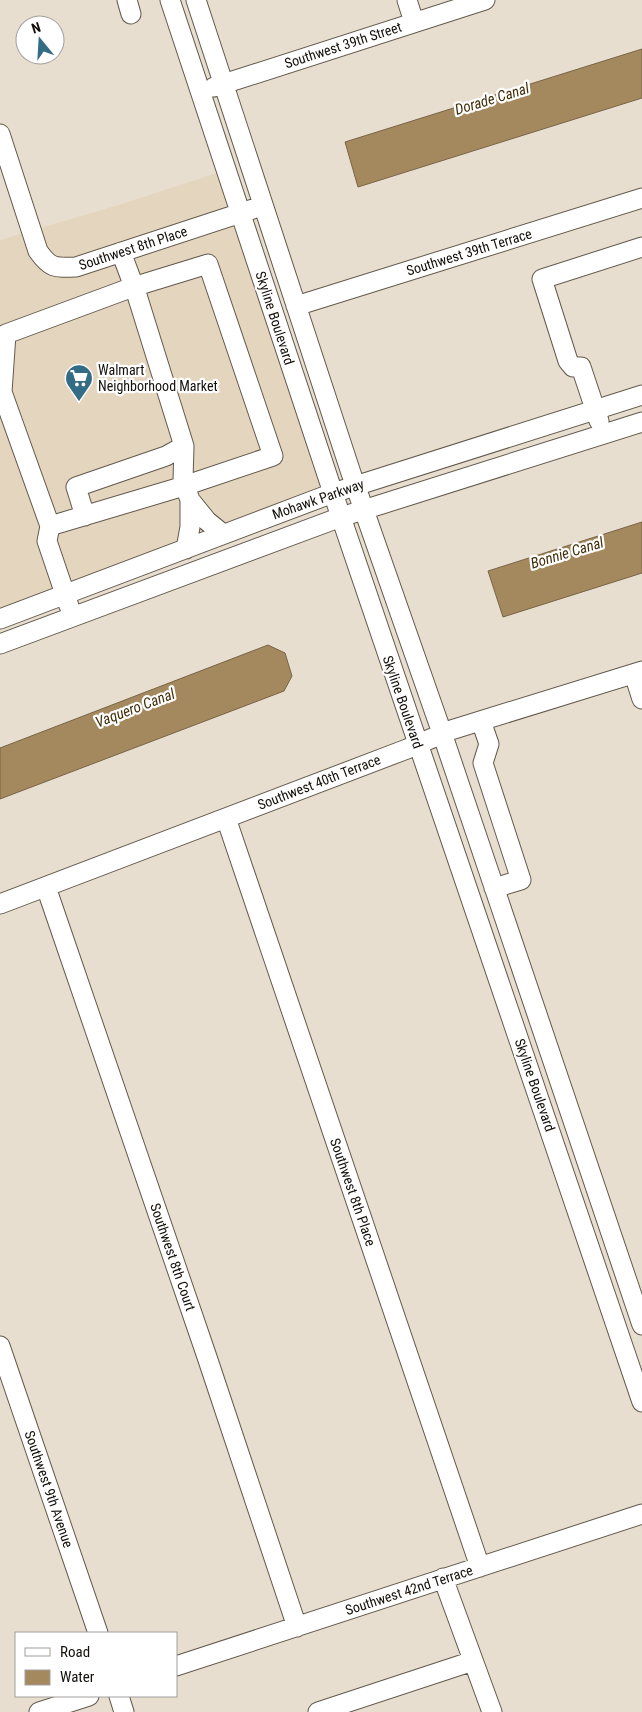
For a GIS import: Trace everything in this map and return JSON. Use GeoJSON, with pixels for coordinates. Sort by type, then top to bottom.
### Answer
{"type":"FeatureCollection","features":[{"type":"Feature","properties":{"kind":"street","name":"Skyline Boulevard"},"geometry":{"type":"LineString","coordinates":[[170,0],[417,743],[642,1402]]}},
{"type":"Feature","properties":{"kind":"street","name":"Skyline Boulevard"},"geometry":{"type":"LineString","coordinates":[[196,0],[356,485],[642,1325]]}},
{"type":"Feature","properties":{"kind":"street"},"geometry":{"type":"LineString","coordinates":[[407,0],[414,22]]}},
{"type":"Feature","properties":{"kind":"street","name":"Southwest 39th Street"},"geometry":{"type":"LineString","coordinates":[[201,92],[485,0]]}},
{"type":"Feature","properties":{"kind":"street","name":"Southwest 8th Place"},"geometry":{"type":"LineString","coordinates":[[0,134],[38,250],[47,263],[60,268],[76,267],[264,206]]}},
{"type":"Feature","properties":{"kind":"street","name":"Southwest 39th Terrace"},"geometry":{"type":"LineString","coordinates":[[296,306],[642,198]]}},
{"type":"Feature","properties":{"kind":"street"},"geometry":{"type":"LineString","coordinates":[[603,434],[581,367],[573,367],[568,361],[542,279],[642,247]]}},
{"type":"Feature","properties":{"kind":"street"},"geometry":{"type":"LineString","coordinates":[[121,252],[134,287],[184,446],[190,527],[186,549]]}},
{"type":"Feature","properties":{"kind":"street"},"geometry":{"type":"LineString","coordinates":[[50,526],[85,516],[187,493],[273,456],[208,264],[134,287],[6,334],[2,392],[50,526],[47,540],[73,617]]}},
{"type":"Feature","properties":{"kind":"street","name":"Mohawk Parkway"},"geometry":{"type":"LineString","coordinates":[[0,619],[333,493],[642,395]]}},
{"type":"Feature","properties":{"kind":"street","name":"Mohawk Parkway"},"geometry":{"type":"LineString","coordinates":[[0,644],[341,517],[642,422]]}},
{"type":"Feature","properties":{"kind":"street"},"geometry":{"type":"LineString","coordinates":[[85,516],[76,487],[166,456],[184,446]]}},
{"type":"Feature","properties":{"kind":"street"},"geometry":{"type":"LineString","coordinates":[[187,493],[207,521],[223,534]]}},
{"type":"Feature","properties":{"kind":"street"},"geometry":{"type":"LineString","coordinates":[[638,673],[642,699]]}},
{"type":"Feature","properties":{"kind":"street","name":"Southwest 40th Terrace"},"geometry":{"type":"LineString","coordinates":[[0,904],[407,749],[417,743],[481,721],[638,673]]}},
{"type":"Feature","properties":{"kind":"street"},"geometry":{"type":"LineString","coordinates":[[481,721],[489,744],[483,763],[522,880],[494,888]]}},
{"type":"Feature","properties":{"kind":"street","name":"Southwest 8th Place"},"geometry":{"type":"LineString","coordinates":[[226,818],[480,1567]]}},
{"type":"Feature","properties":{"kind":"street","name":"Southwest 8th Court"},"geometry":{"type":"LineString","coordinates":[[46,887],[297,1627]]}},
{"type":"Feature","properties":{"kind":"street","name":"Southwest 9th Avenue"},"geometry":{"type":"LineString","coordinates":[[0,1346],[98,1632]]}},
{"type":"Feature","properties":{"kind":"street","name":"Southwest 42nd Terrace"},"geometry":{"type":"LineString","coordinates":[[178,1665],[642,1514]]}},
{"type":"Feature","properties":{"kind":"street"},"geometry":{"type":"LineString","coordinates":[[443,1578],[492,1712]]}},
{"type":"Feature","properties":{"kind":"street"},"geometry":{"type":"LineString","coordinates":[[318,1712],[473,1661]]}},
{"type":"Feature","properties":{"kind":"street"},"geometry":{"type":"LineString","coordinates":[[39,1712],[86,1697]]}},
{"type":"Feature","properties":{"kind":"street"},"geometry":{"type":"LineString","coordinates":[[119,1697],[124,1712]]}},
{"type":"Feature","properties":{"kind":"shaded area"},"geometry":{"type":"Polygon","coordinates":[[[220,172],[324,488],[0,611],[0,240],[125,203],[220,172]]]}},
{"type":"Feature","properties":{"kind":"water","name":"Dorade Canal"},"geometry":{"type":"Polygon","coordinates":[[[642,49],[642,98],[358,187],[345,142],[642,49]]]}},
{"type":"Feature","properties":{"kind":"water","name":"Bonnie Canal"},"geometry":{"type":"Polygon","coordinates":[[[642,522],[642,573],[503,617],[488,571],[642,522]]]}},
{"type":"Feature","properties":{"kind":"water","name":"Vaquero Canal"},"geometry":{"type":"Polygon","coordinates":[[[268,645],[285,653],[292,676],[284,691],[0,799],[0,748],[268,645]]]}},
{"type":"Feature","properties":{"kind":"place","name":"Walmart Neighborhood Market"},"geometry":{"type":"Point","coordinates":[79,402]}}]}
